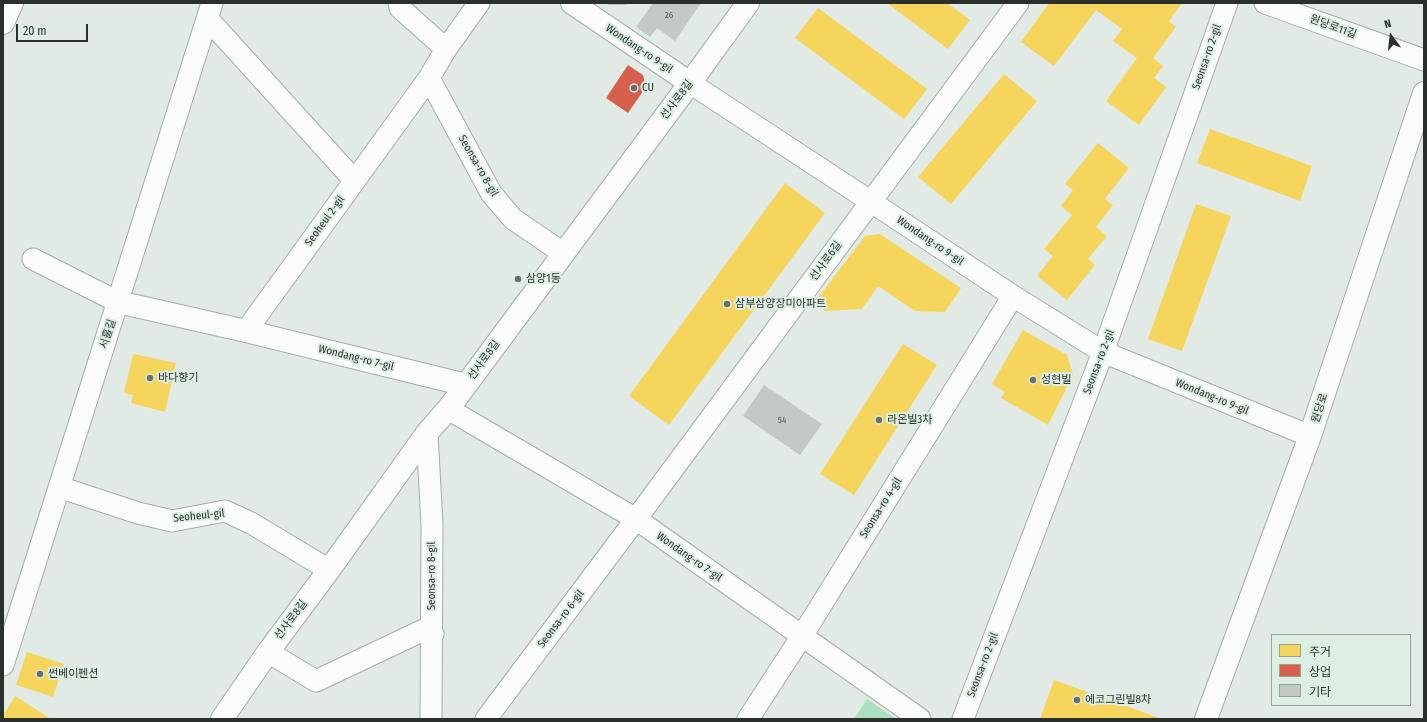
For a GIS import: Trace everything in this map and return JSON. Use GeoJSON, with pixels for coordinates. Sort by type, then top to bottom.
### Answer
{"type":"FeatureCollection","features":[{"type":"Feature","properties":{"kind":"street"},"geometry":{"type":"LineString","coordinates":[[3,23],[12,3]]}},
{"type":"Feature","properties":{"kind":"street"},"geometry":{"type":"LineString","coordinates":[[399,3],[400,8],[446,49]]}},
{"type":"Feature","properties":{"kind":"street","name":"Seoheul 2-gil"},"geometry":{"type":"LineString","coordinates":[[246,330],[429,78],[446,49],[479,3]]}},
{"type":"Feature","properties":{"kind":"street","name":"Wondang-ro 9-gil"},"geometry":{"type":"LineString","coordinates":[[572,3],[690,84],[1013,296],[1103,352],[1310,436]]}},
{"type":"Feature","properties":{"kind":"street","name":"선사로8길"},"geometry":{"type":"LineString","coordinates":[[222,719],[268,652],[427,433],[466,385],[690,84],[748,3]]}},
{"type":"Feature","properties":{"kind":"street","name":"선사로6길"},"geometry":{"type":"LineString","coordinates":[[636,519],[1018,3]]}},
{"type":"Feature","properties":{"kind":"street","name":"Seonsa-ro 2-gil"},"geometry":{"type":"LineString","coordinates":[[963,719],[1103,352],[1227,3]]}},
{"type":"Feature","properties":{"kind":"street","name":"원당로11길"},"geometry":{"type":"LineString","coordinates":[[1265,3],[1424,60]]}},
{"type":"Feature","properties":{"kind":"street"},"geometry":{"type":"LineString","coordinates":[[210,11],[354,180]]}},
{"type":"Feature","properties":{"kind":"street","name":"서흘길"},"geometry":{"type":"LineString","coordinates":[[3,665],[210,11]]}},
{"type":"Feature","properties":{"kind":"street","name":"Seonsa-ro 8-gil"},"geometry":{"type":"LineString","coordinates":[[429,78],[491,193],[513,219],[563,254]]}},
{"type":"Feature","properties":{"kind":"street","name":"원당로"},"geometry":{"type":"LineString","coordinates":[[1206,719],[1310,436],[1424,93]]}},
{"type":"Feature","properties":{"kind":"street"},"geometry":{"type":"LineString","coordinates":[[33,259],[118,302],[246,330]]}},
{"type":"Feature","properties":{"kind":"street","name":"Seonsa-ro 4-gil"},"geometry":{"type":"LineString","coordinates":[[748,719],[802,636],[1013,296]]}},
{"type":"Feature","properties":{"kind":"street","name":"Wondang-ro 7-gil"},"geometry":{"type":"LineString","coordinates":[[246,330],[466,385]]}},
{"type":"Feature","properties":{"kind":"street","name":"Wondang-ro 7-gil"},"geometry":{"type":"LineString","coordinates":[[448,409],[636,519],[920,719]]}},
{"type":"Feature","properties":{"kind":"street","name":"Seonsa-ro 8-gil"},"geometry":{"type":"LineString","coordinates":[[427,433],[432,525],[433,634],[431,719]]}},
{"type":"Feature","properties":{"kind":"street","name":"Seoheul-gil"},"geometry":{"type":"LineString","coordinates":[[59,487],[138,513],[172,520],[225,511],[251,523],[329,570]]}},
{"type":"Feature","properties":{"kind":"street","name":"Seonsa-ro 6-gil"},"geometry":{"type":"LineString","coordinates":[[486,719],[636,519]]}},
{"type":"Feature","properties":{"kind":"street"},"geometry":{"type":"LineString","coordinates":[[268,652],[316,681],[430,627],[433,634]]}},
{"type":"Feature","properties":{"kind":"green space"},"geometry":{"type":"Polygon","coordinates":[[[867,699],[896,719],[854,719],[867,699]]]}},
{"type":"Feature","properties":{"kind":"building: 주거"},"geometry":{"type":"Polygon","coordinates":[[[887,3],[947,3],[970,20],[948,49],[887,3]]]}},
{"type":"Feature","properties":{"kind":"building: 주거"},"geometry":{"type":"Polygon","coordinates":[[[1049,3],[1182,3],[1169,21],[1176,27],[1153,58],[1163,66],[1154,78],[1166,87],[1139,125],[1106,101],[1137,58],[1113,41],[1122,29],[1096,10],[1054,66],[1021,42],[1049,3]]]}},
{"type":"Feature","properties":{"kind":"building: 주거"},"geometry":{"type":"Polygon","coordinates":[[[818,8],[927,89],[904,119],[795,38],[818,8]]]}},
{"type":"Feature","properties":{"kind":"building: 주거"},"geometry":{"type":"Polygon","coordinates":[[[1004,74],[1037,101],[951,204],[918,177],[1004,74]]]}},
{"type":"Feature","properties":{"kind":"building: 주거"},"geometry":{"type":"Polygon","coordinates":[[[1210,129],[1312,166],[1300,201],[1197,163],[1210,129]]]}},
{"type":"Feature","properties":{"kind":"building: 주거"},"geometry":{"type":"Polygon","coordinates":[[[1098,143],[1129,168],[1105,199],[1113,205],[1096,227],[1107,236],[1088,259],[1095,265],[1067,300],[1037,276],[1053,256],[1044,249],[1072,215],[1061,206],[1073,190],[1065,184],[1098,143]]]}},
{"type":"Feature","properties":{"kind":"building: 주거","name":"삼부삼양장미아파트"},"geometry":{"type":"Polygon","coordinates":[[[785,183],[825,213],[669,425],[629,396],[785,183]]]}},
{"type":"Feature","properties":{"kind":"building: 주거"},"geometry":{"type":"Polygon","coordinates":[[[1196,204],[1231,216],[1182,351],[1148,339],[1196,204]]]}},
{"type":"Feature","properties":{"kind":"building: 주거","name":"삼부삼양장미아파트"},"geometry":{"type":"Polygon","coordinates":[[[880,234],[961,288],[945,312],[915,311],[878,286],[862,309],[825,311],[814,303],[865,236],[880,234]]]}},
{"type":"Feature","properties":{"kind":"building: 주거","name":"성현빌"},"geometry":{"type":"Polygon","coordinates":[[[1023,330],[1067,355],[1073,375],[1048,425],[1001,398],[1005,392],[992,384],[1023,330]]]}},
{"type":"Feature","properties":{"kind":"building: 주거","name":"라온빌3차"},"geometry":{"type":"Polygon","coordinates":[[[903,344],[937,365],[854,495],[820,474],[903,344]]]}},
{"type":"Feature","properties":{"kind":"building: 주거","name":"바다향기"},"geometry":{"type":"Polygon","coordinates":[[[133,354],[176,363],[165,412],[131,403],[133,395],[124,393],[133,354]]]}},
{"type":"Feature","properties":{"kind":"building: 주거","name":"썬베이펜션"},"geometry":{"type":"Polygon","coordinates":[[[27,652],[64,664],[53,697],[16,685],[27,652]]]}},
{"type":"Feature","properties":{"kind":"building: 주거","name":"에코그린빌8차"},"geometry":{"type":"Polygon","coordinates":[[[1054,680],[1162,719],[1040,719],[1054,680]]]}},
{"type":"Feature","properties":{"kind":"building: 주거"},"geometry":{"type":"Polygon","coordinates":[[[15,696],[51,719],[3,719],[3,716],[15,696]]]}},
{"type":"Feature","properties":{"kind":"building: 상업"},"geometry":{"type":"Polygon","coordinates":[[[628,65],[643,75],[646,87],[628,113],[606,98],[628,65]]]}},
{"type":"Feature","properties":{"kind":"building: 기타"},"geometry":{"type":"Polygon","coordinates":[[[608,3],[627,3],[626,5],[608,5],[608,3]]]}},
{"type":"Feature","properties":{"kind":"building: 기타"},"geometry":{"type":"Polygon","coordinates":[[[653,3],[701,3],[675,41],[657,28],[650,37],[636,27],[653,3]]]}},
{"type":"Feature","properties":{"kind":"building: 기타"},"geometry":{"type":"Polygon","coordinates":[[[764,385],[822,424],[800,455],[743,416],[764,385]]]}},
{"type":"Feature","properties":{"kind":"place","name":"CU"},"geometry":{"type":"Point","coordinates":[634,88]}},
{"type":"Feature","properties":{"kind":"place","name":"삼양1동"},"geometry":{"type":"Point","coordinates":[518,279]}},
{"type":"Feature","properties":{"kind":"place","name":"삼부삼양장미아파트"},"geometry":{"type":"Point","coordinates":[727,304]}},
{"type":"Feature","properties":{"kind":"place","name":"바다향기"},"geometry":{"type":"Point","coordinates":[150,378]}},
{"type":"Feature","properties":{"kind":"place","name":"성현빌"},"geometry":{"type":"Point","coordinates":[1033,380]}},
{"type":"Feature","properties":{"kind":"place","name":"라온빌3차"},"geometry":{"type":"Point","coordinates":[879,420]}},
{"type":"Feature","properties":{"kind":"place","name":"썬베이펜션"},"geometry":{"type":"Point","coordinates":[40,674]}},
{"type":"Feature","properties":{"kind":"place","name":"에코그린빌8차"},"geometry":{"type":"Point","coordinates":[1077,700]}}]}
